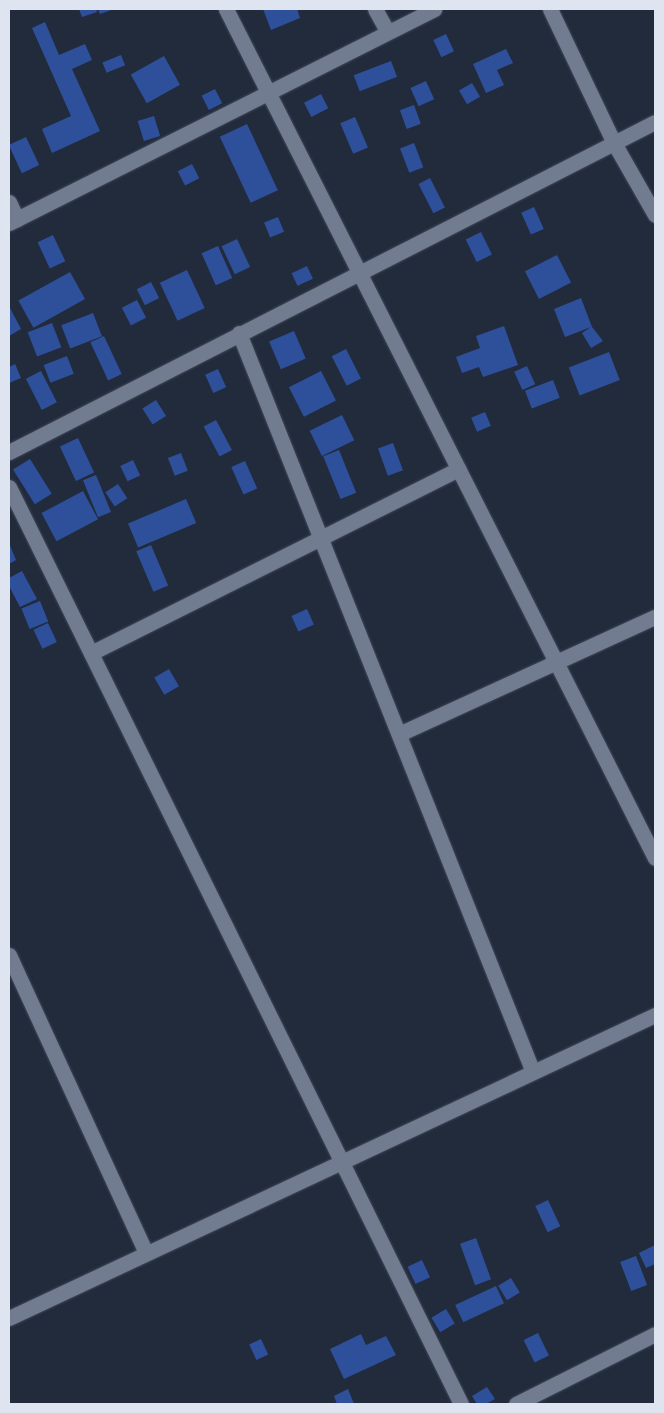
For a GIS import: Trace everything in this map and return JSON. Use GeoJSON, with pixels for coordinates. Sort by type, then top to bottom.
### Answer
{"type":"FeatureCollection","features":[{"type":"Feature","properties":{"kind":"street"},"geometry":{"type":"LineString","coordinates":[[226,9],[655,858]]}},
{"type":"Feature","properties":{"kind":"street"},"geometry":{"type":"LineString","coordinates":[[375,9],[388,32]]}},
{"type":"Feature","properties":{"kind":"street"},"geometry":{"type":"LineString","coordinates":[[9,202],[13,221],[434,9]]}},
{"type":"Feature","properties":{"kind":"street"},"geometry":{"type":"LineString","coordinates":[[550,9],[614,144],[655,215]]}},
{"type":"Feature","properties":{"kind":"street"},"geometry":{"type":"LineString","coordinates":[[9,452],[238,332],[655,122]]}},
{"type":"Feature","properties":{"kind":"street"},"geometry":{"type":"LineString","coordinates":[[238,332],[400,734],[533,1072]]}},
{"type":"Feature","properties":{"kind":"street"},"geometry":{"type":"LineString","coordinates":[[91,653],[321,540],[458,469]]}},
{"type":"Feature","properties":{"kind":"street"},"geometry":{"type":"LineString","coordinates":[[9,487],[461,1404]]}},
{"type":"Feature","properties":{"kind":"street"},"geometry":{"type":"LineString","coordinates":[[400,734],[557,665],[655,617]]}},
{"type":"Feature","properties":{"kind":"street"},"geometry":{"type":"LineString","coordinates":[[9,955],[145,1251]]}},
{"type":"Feature","properties":{"kind":"street"},"geometry":{"type":"LineString","coordinates":[[9,1318],[145,1251],[341,1162],[655,1015]]}},
{"type":"Feature","properties":{"kind":"street"},"geometry":{"type":"LineString","coordinates":[[516,1404],[655,1335]]}},
{"type":"Feature","properties":{"kind":"building"},"geometry":{"type":"Polygon","coordinates":[[[79,9],[96,9],[97,12],[82,17],[79,9]]]}},
{"type":"Feature","properties":{"kind":"building"},"geometry":{"type":"Polygon","coordinates":[[[98,9],[114,9],[100,14],[98,9]]]}},
{"type":"Feature","properties":{"kind":"building"},"geometry":{"type":"Polygon","coordinates":[[[263,9],[297,9],[300,18],[271,30],[263,9]]]}},
{"type":"Feature","properties":{"kind":"building"},"geometry":{"type":"Polygon","coordinates":[[[45,22],[59,55],[85,44],[92,60],[72,69],[100,131],[52,153],[42,129],[71,116],[32,28],[45,22]]]}},
{"type":"Feature","properties":{"kind":"building"},"geometry":{"type":"Polygon","coordinates":[[[446,34],[454,51],[441,57],[433,40],[446,34]]]}},
{"type":"Feature","properties":{"kind":"building"},"geometry":{"type":"Polygon","coordinates":[[[506,49],[513,63],[497,70],[504,85],[486,93],[473,64],[506,49]]]}},
{"type":"Feature","properties":{"kind":"building"},"geometry":{"type":"Polygon","coordinates":[[[121,55],[125,65],[107,73],[102,62],[121,55]]]}},
{"type":"Feature","properties":{"kind":"building"},"geometry":{"type":"Polygon","coordinates":[[[164,56],[180,85],[147,103],[131,74],[164,56]]]}},
{"type":"Feature","properties":{"kind":"building"},"geometry":{"type":"Polygon","coordinates":[[[391,61],[397,77],[360,91],[354,75],[391,61]]]}},
{"type":"Feature","properties":{"kind":"building"},"geometry":{"type":"Polygon","coordinates":[[[426,81],[434,99],[419,106],[410,88],[426,81]]]}},
{"type":"Feature","properties":{"kind":"building"},"geometry":{"type":"Polygon","coordinates":[[[472,83],[480,97],[467,104],[459,90],[472,83]]]}},
{"type":"Feature","properties":{"kind":"building"},"geometry":{"type":"Polygon","coordinates":[[[215,89],[222,103],[209,110],[202,96],[215,89]]]}},
{"type":"Feature","properties":{"kind":"building"},"geometry":{"type":"Polygon","coordinates":[[[321,94],[328,108],[311,117],[304,103],[321,94]]]}},
{"type":"Feature","properties":{"kind":"building"},"geometry":{"type":"Polygon","coordinates":[[[414,105],[421,124],[407,129],[400,110],[414,105]]]}},
{"type":"Feature","properties":{"kind":"building"},"geometry":{"type":"Polygon","coordinates":[[[154,116],[160,136],[144,141],[138,121],[154,116]]]}},
{"type":"Feature","properties":{"kind":"building"},"geometry":{"type":"Polygon","coordinates":[[[355,117],[368,147],[353,154],[340,123],[355,117]]]}},
{"type":"Feature","properties":{"kind":"building"},"geometry":{"type":"Polygon","coordinates":[[[247,124],[278,190],[251,203],[220,137],[247,124]]]}},
{"type":"Feature","properties":{"kind":"building"},"geometry":{"type":"Polygon","coordinates":[[[26,137],[39,165],[22,173],[9,145],[26,137]]]}},
{"type":"Feature","properties":{"kind":"building"},"geometry":{"type":"Polygon","coordinates":[[[414,143],[423,167],[409,173],[400,148],[414,143]]]}},
{"type":"Feature","properties":{"kind":"building"},"geometry":{"type":"Polygon","coordinates":[[[192,164],[199,178],[185,186],[178,171],[192,164]]]}},
{"type":"Feature","properties":{"kind":"building"},"geometry":{"type":"Polygon","coordinates":[[[430,178],[445,207],[433,213],[418,184],[430,178]]]}},
{"type":"Feature","properties":{"kind":"building"},"geometry":{"type":"Polygon","coordinates":[[[534,207],[544,229],[531,235],[521,213],[534,207]]]}},
{"type":"Feature","properties":{"kind":"building"},"geometry":{"type":"Polygon","coordinates":[[[278,217],[284,232],[270,237],[264,223],[278,217]]]}},
{"type":"Feature","properties":{"kind":"building"},"geometry":{"type":"Polygon","coordinates":[[[481,232],[492,254],[477,262],[466,239],[481,232]]]}},
{"type":"Feature","properties":{"kind":"building"},"geometry":{"type":"Polygon","coordinates":[[[53,235],[65,261],[50,268],[38,242],[53,235]]]}},
{"type":"Feature","properties":{"kind":"building"},"geometry":{"type":"Polygon","coordinates":[[[237,239],[250,267],[235,274],[222,246],[237,239]]]}},
{"type":"Feature","properties":{"kind":"building"},"geometry":{"type":"Polygon","coordinates":[[[218,246],[232,278],[216,285],[202,253],[218,246]]]}},
{"type":"Feature","properties":{"kind":"building"},"geometry":{"type":"Polygon","coordinates":[[[557,255],[571,283],[539,299],[525,271],[557,255]]]}},
{"type":"Feature","properties":{"kind":"building"},"geometry":{"type":"Polygon","coordinates":[[[307,266],[313,279],[298,286],[292,273],[307,266]]]}},
{"type":"Feature","properties":{"kind":"building"},"geometry":{"type":"Polygon","coordinates":[[[187,270],[205,308],[178,321],[160,283],[187,270]]]}},
{"type":"Feature","properties":{"kind":"building"},"geometry":{"type":"Polygon","coordinates":[[[70,272],[85,299],[33,328],[18,301],[70,272]]]}},
{"type":"Feature","properties":{"kind":"building"},"geometry":{"type":"Polygon","coordinates":[[[151,282],[159,298],[145,305],[137,289],[151,282]]]}},
{"type":"Feature","properties":{"kind":"building"},"geometry":{"type":"Polygon","coordinates":[[[581,298],[592,327],[603,341],[591,348],[582,333],[591,327],[565,337],[554,309],[581,298]]]}},
{"type":"Feature","properties":{"kind":"building"},"geometry":{"type":"Polygon","coordinates":[[[137,300],[146,318],[131,326],[122,308],[137,300]]]}},
{"type":"Feature","properties":{"kind":"building"},"geometry":{"type":"Polygon","coordinates":[[[9,306],[21,329],[9,336],[9,306]]]}},
{"type":"Feature","properties":{"kind":"building"},"geometry":{"type":"Polygon","coordinates":[[[93,313],[102,336],[70,349],[61,325],[93,313]]]}},
{"type":"Feature","properties":{"kind":"building"},"geometry":{"type":"Polygon","coordinates":[[[52,323],[61,347],[37,357],[28,332],[52,323]]]}},
{"type":"Feature","properties":{"kind":"building"},"geometry":{"type":"Polygon","coordinates":[[[504,326],[518,365],[483,377],[479,367],[462,373],[456,357],[480,348],[476,336],[504,326]]]}},
{"type":"Feature","properties":{"kind":"building"},"geometry":{"type":"Polygon","coordinates":[[[294,331],[306,359],[281,369],[269,342],[294,331]]]}},
{"type":"Feature","properties":{"kind":"building"},"geometry":{"type":"Polygon","coordinates":[[[104,336],[122,374],[108,380],[90,342],[104,336]]]}},
{"type":"Feature","properties":{"kind":"building"},"geometry":{"type":"Polygon","coordinates":[[[346,349],[361,378],[347,386],[332,356],[346,349]]]}},
{"type":"Feature","properties":{"kind":"building"},"geometry":{"type":"Polygon","coordinates":[[[609,352],[620,380],[580,395],[569,367],[609,352]]]}},
{"type":"Feature","properties":{"kind":"building"},"geometry":{"type":"Polygon","coordinates":[[[67,356],[74,374],[50,383],[44,365],[67,356]]]}},
{"type":"Feature","properties":{"kind":"building"},"geometry":{"type":"Polygon","coordinates":[[[15,364],[21,378],[9,383],[9,367],[15,364]]]}},
{"type":"Feature","properties":{"kind":"building"},"geometry":{"type":"Polygon","coordinates":[[[527,366],[535,384],[522,390],[514,372],[527,366]]]}},
{"type":"Feature","properties":{"kind":"building"},"geometry":{"type":"Polygon","coordinates":[[[218,369],[226,387],[213,393],[205,375],[218,369]]]}},
{"type":"Feature","properties":{"kind":"building"},"geometry":{"type":"Polygon","coordinates":[[[41,371],[57,402],[42,410],[26,379],[41,371]]]}},
{"type":"Feature","properties":{"kind":"building"},"geometry":{"type":"Polygon","coordinates":[[[321,371],[336,400],[304,417],[289,387],[321,371]]]}},
{"type":"Feature","properties":{"kind":"building"},"geometry":{"type":"Polygon","coordinates":[[[553,380],[560,398],[532,408],[525,391],[553,380]]]}},
{"type":"Feature","properties":{"kind":"building"},"geometry":{"type":"Polygon","coordinates":[[[156,400],[166,416],[152,425],[142,408],[156,400]]]}},
{"type":"Feature","properties":{"kind":"building"},"geometry":{"type":"Polygon","coordinates":[[[485,412],[491,426],[477,432],[471,418],[485,412]]]}},
{"type":"Feature","properties":{"kind":"building"},"geometry":{"type":"Polygon","coordinates":[[[342,415],[354,440],[322,456],[310,431],[342,415]]]}},
{"type":"Feature","properties":{"kind":"building"},"geometry":{"type":"Polygon","coordinates":[[[216,420],[232,450],[220,457],[204,427],[216,420]]]}},
{"type":"Feature","properties":{"kind":"building"},"geometry":{"type":"Polygon","coordinates":[[[78,438],[94,472],[76,481],[60,446],[78,438]]]}},
{"type":"Feature","properties":{"kind":"building"},"geometry":{"type":"Polygon","coordinates":[[[393,443],[403,470],[388,476],[378,448],[393,443]]]}},
{"type":"Feature","properties":{"kind":"building"},"geometry":{"type":"Polygon","coordinates":[[[339,450],[356,493],[340,499],[323,456],[339,450]]]}},
{"type":"Feature","properties":{"kind":"building"},"geometry":{"type":"Polygon","coordinates":[[[181,453],[188,471],[175,476],[168,458],[181,453]]]}},
{"type":"Feature","properties":{"kind":"building"},"geometry":{"type":"Polygon","coordinates":[[[30,459],[52,494],[35,504],[13,470],[30,459]]]}},
{"type":"Feature","properties":{"kind":"building"},"geometry":{"type":"Polygon","coordinates":[[[133,460],[140,475],[127,481],[120,466],[133,460]]]}},
{"type":"Feature","properties":{"kind":"building"},"geometry":{"type":"Polygon","coordinates":[[[245,461],[257,488],[243,495],[231,467],[245,461]]]}},
{"type":"Feature","properties":{"kind":"building"},"geometry":{"type":"Polygon","coordinates":[[[96,475],[111,512],[98,517],[83,480],[96,475]]]}},
{"type":"Feature","properties":{"kind":"building"},"geometry":{"type":"Polygon","coordinates":[[[118,484],[127,498],[115,506],[105,492],[118,484]]]}},
{"type":"Feature","properties":{"kind":"building"},"geometry":{"type":"Polygon","coordinates":[[[83,491],[98,519],[57,541],[42,513],[83,491]]]}},
{"type":"Feature","properties":{"kind":"building"},"geometry":{"type":"Polygon","coordinates":[[[186,499],[196,523],[138,548],[128,524],[186,499]]]}},
{"type":"Feature","properties":{"kind":"building"},"geometry":{"type":"Polygon","coordinates":[[[9,543],[16,560],[9,564],[9,543]]]}},
{"type":"Feature","properties":{"kind":"building"},"geometry":{"type":"Polygon","coordinates":[[[151,545],[168,586],[153,592],[136,551],[151,545]]]}},
{"type":"Feature","properties":{"kind":"building"},"geometry":{"type":"Polygon","coordinates":[[[22,571],[37,599],[20,607],[9,586],[9,578],[22,571]]]}},
{"type":"Feature","properties":{"kind":"building"},"geometry":{"type":"Polygon","coordinates":[[[40,601],[48,621],[30,629],[21,608],[40,601]]]}},
{"type":"Feature","properties":{"kind":"building"},"geometry":{"type":"Polygon","coordinates":[[[307,609],[314,625],[298,631],[291,616],[307,609]]]}},
{"type":"Feature","properties":{"kind":"building"},"geometry":{"type":"Polygon","coordinates":[[[48,623],[57,642],[42,649],[33,630],[48,623]]]}},
{"type":"Feature","properties":{"kind":"building"},"geometry":{"type":"Polygon","coordinates":[[[169,669],[179,686],[164,695],[154,678],[169,669]]]}},
{"type":"Feature","properties":{"kind":"building"},"geometry":{"type":"Polygon","coordinates":[[[548,1200],[560,1226],[548,1232],[535,1206],[548,1200]]]}},
{"type":"Feature","properties":{"kind":"building"},"geometry":{"type":"Polygon","coordinates":[[[476,1238],[491,1279],[475,1285],[460,1244],[476,1238]]]}},
{"type":"Feature","properties":{"kind":"building"},"geometry":{"type":"Polygon","coordinates":[[[655,1245],[655,1264],[646,1268],[639,1253],[655,1245]]]}},
{"type":"Feature","properties":{"kind":"building"},"geometry":{"type":"Polygon","coordinates":[[[636,1256],[647,1285],[631,1291],[620,1262],[636,1256]]]}},
{"type":"Feature","properties":{"kind":"building"},"geometry":{"type":"Polygon","coordinates":[[[422,1260],[430,1277],[416,1284],[407,1267],[422,1260]]]}},
{"type":"Feature","properties":{"kind":"building"},"geometry":{"type":"Polygon","coordinates":[[[511,1278],[520,1293],[507,1300],[498,1286],[511,1278]]]}},
{"type":"Feature","properties":{"kind":"building"},"geometry":{"type":"Polygon","coordinates":[[[496,1286],[504,1303],[463,1322],[455,1305],[496,1286]]]}},
{"type":"Feature","properties":{"kind":"building"},"geometry":{"type":"Polygon","coordinates":[[[446,1309],[455,1324],[440,1332],[431,1318],[446,1309]]]}},
{"type":"Feature","properties":{"kind":"building"},"geometry":{"type":"Polygon","coordinates":[[[538,1333],[549,1355],[535,1362],[524,1340],[538,1333]]]}},
{"type":"Feature","properties":{"kind":"building"},"geometry":{"type":"Polygon","coordinates":[[[361,1334],[366,1345],[386,1336],[396,1355],[344,1379],[330,1349],[361,1334]]]}},
{"type":"Feature","properties":{"kind":"building"},"geometry":{"type":"Polygon","coordinates":[[[261,1339],[268,1354],[256,1360],[249,1344],[261,1339]]]}},
{"type":"Feature","properties":{"kind":"building"},"geometry":{"type":"Polygon","coordinates":[[[487,1387],[495,1399],[486,1404],[477,1404],[472,1396],[487,1387]]]}},
{"type":"Feature","properties":{"kind":"building"},"geometry":{"type":"Polygon","coordinates":[[[348,1389],[354,1404],[337,1404],[334,1396],[348,1389]]]}}]}
